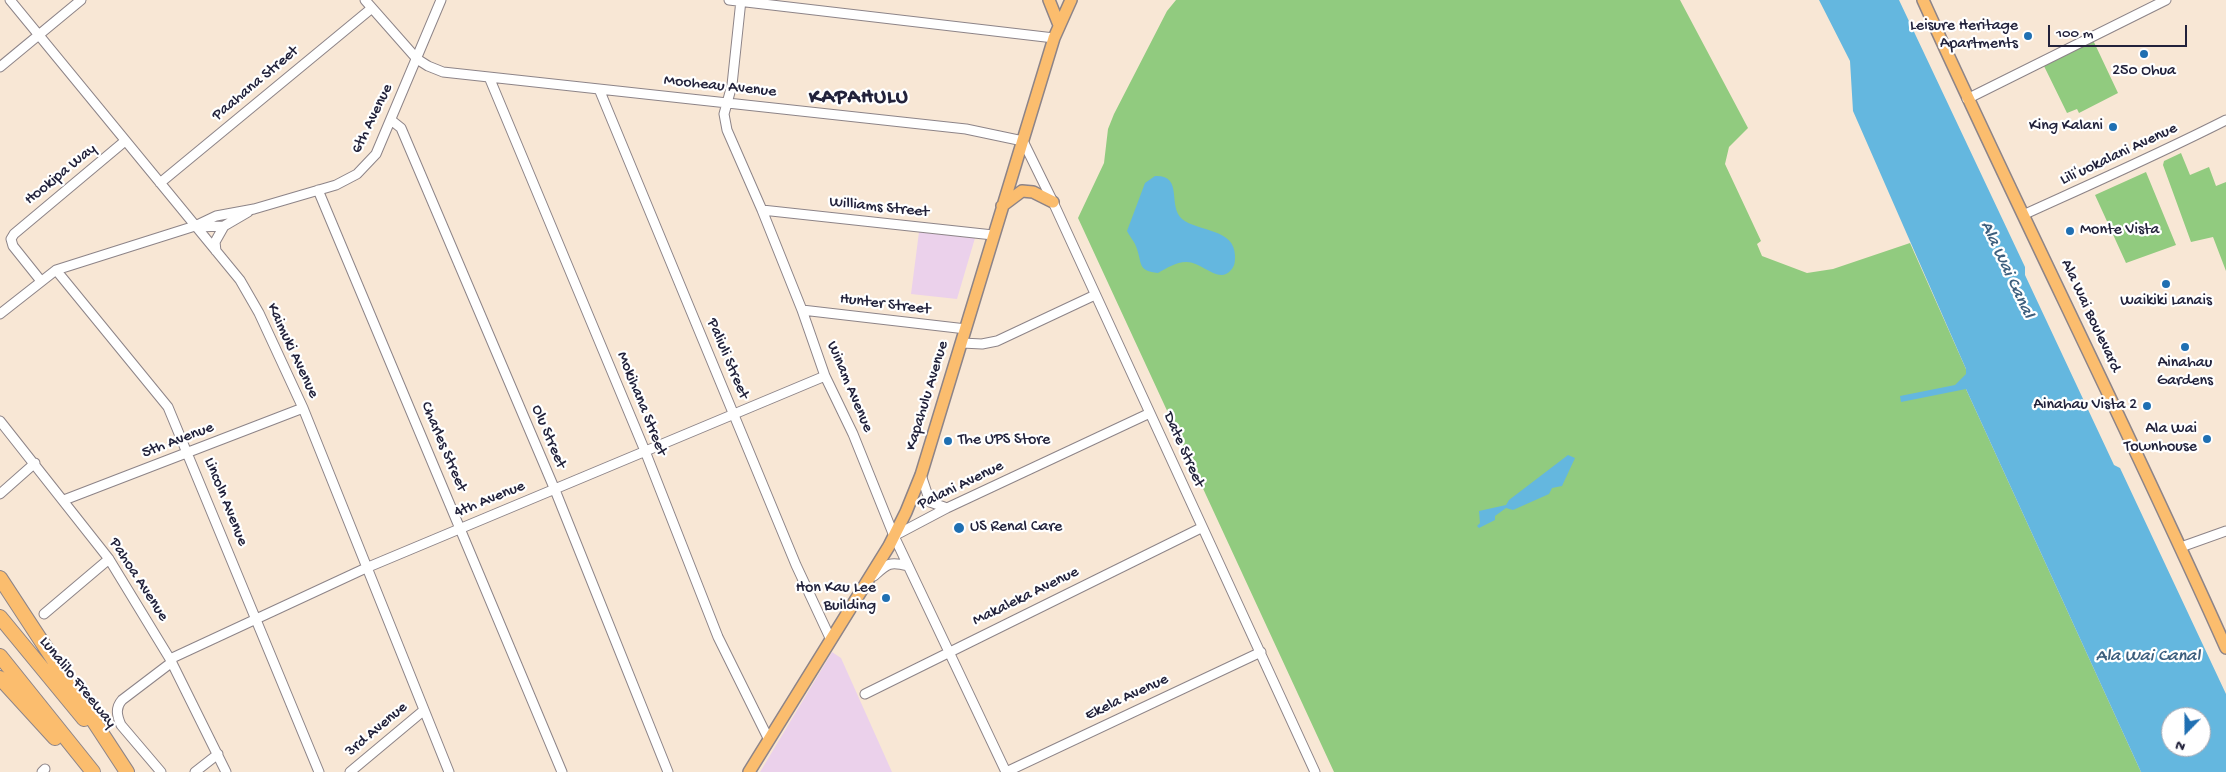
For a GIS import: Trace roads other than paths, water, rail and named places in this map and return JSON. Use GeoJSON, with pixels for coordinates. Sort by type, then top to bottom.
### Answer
{"type":"FeatureCollection","features":[{"type":"Feature","properties":{"kind":"highway"},"geometry":{"type":"LineString","coordinates":[[0,578],[127,772]]}},
{"type":"Feature","properties":{"kind":"highway","name":"Lunalilo Freeway"},"geometry":{"type":"LineString","coordinates":[[0,617],[127,772]]}},
{"type":"Feature","properties":{"kind":"highway"},"geometry":{"type":"LineString","coordinates":[[0,656],[93,772]]}},
{"type":"Feature","properties":{"kind":"highway"},"geometry":{"type":"LineString","coordinates":[[0,678],[86,772]]}},
{"type":"Feature","properties":{"kind":"main road"},"geometry":{"type":"LineString","coordinates":[[1049,0],[1059,25]]}},
{"type":"Feature","properties":{"kind":"main road","name":"Kapahulu Avenue"},"geometry":{"type":"LineString","coordinates":[[748,772],[894,536],[906,512],[921,475],[1054,38],[1071,0]]}},
{"type":"Feature","properties":{"kind":"main road","name":"Ala Wai Boulevard"},"geometry":{"type":"LineString","coordinates":[[1923,0],[1967,99],[2181,547],[2226,648]]}},
{"type":"Feature","properties":{"kind":"main road"},"geometry":{"type":"LineString","coordinates":[[1002,206],[1022,191],[1033,192],[1053,202]]}},
{"type":"Feature","properties":{"kind":"street","name":"Kaimuki Avenue"},"geometry":{"type":"LineString","coordinates":[[10,0],[240,280],[259,313],[303,408],[449,772]]}},
{"type":"Feature","properties":{"kind":"street"},"geometry":{"type":"LineString","coordinates":[[0,67],[81,0]]}},
{"type":"Feature","properties":{"kind":"street"},"geometry":{"type":"LineString","coordinates":[[365,0],[416,59]]}},
{"type":"Feature","properties":{"kind":"street","name":"6th Avenue"},"geometry":{"type":"LineString","coordinates":[[0,314],[56,270],[195,226],[216,216],[254,209],[318,190],[347,180],[364,169],[376,154],[392,120],[441,0]]}},
{"type":"Feature","properties":{"kind":"street"},"geometry":{"type":"LineString","coordinates":[[729,0],[1054,38]]}},
{"type":"Feature","properties":{"kind":"street"},"geometry":{"type":"LineString","coordinates":[[1967,99],[2166,0]]}},
{"type":"Feature","properties":{"kind":"street","name":"Winam Avenue"},"geometry":{"type":"LineString","coordinates":[[741,1],[732,85],[724,114],[727,130],[762,210],[802,310],[825,376],[853,434],[894,536],[1006,772]]}},
{"type":"Feature","properties":{"kind":"street","name":"Paahana Street"},"geometry":{"type":"LineString","coordinates":[[160,183],[372,8]]}},
{"type":"Feature","properties":{"kind":"street","name":"Mooheau Avenue"},"geometry":{"type":"LineString","coordinates":[[416,59],[443,72],[966,129],[1023,141]]}},
{"type":"Feature","properties":{"kind":"street","name":"Mokihana Street"},"geometry":{"type":"LineString","coordinates":[[489,77],[645,451],[718,637],[769,740]]}},
{"type":"Feature","properties":{"kind":"street","name":"Paliuli Street"},"geometry":{"type":"LineString","coordinates":[[599,89],[796,565],[830,640]]}},
{"type":"Feature","properties":{"kind":"street","name":"Olu Street"},"geometry":{"type":"LineString","coordinates":[[392,120],[401,128],[555,490],[668,772]]}},
{"type":"Feature","properties":{"kind":"street","name":"Liliʻuokalani Avenue"},"geometry":{"type":"LineString","coordinates":[[2023,215],[2114,172],[2150,158],[2226,120]]}},
{"type":"Feature","properties":{"kind":"street","name":"Hookipa Way"},"geometry":{"type":"LineString","coordinates":[[41,280],[13,246],[11,239],[14,234],[125,141]]}},
{"type":"Feature","properties":{"kind":"street","name":"Date Street"},"geometry":{"type":"LineString","coordinates":[[1023,141],[1053,202],[1201,528],[1261,652],[1315,772]]}},
{"type":"Feature","properties":{"kind":"street","name":"Charles Street"},"geometry":{"type":"LineString","coordinates":[[318,190],[562,772]]}},
{"type":"Feature","properties":{"kind":"street","name":"6th Avenue"},"geometry":{"type":"LineString","coordinates":[[195,226],[224,226],[254,209]]}},
{"type":"Feature","properties":{"kind":"street","name":"Williams Street"},"geometry":{"type":"LineString","coordinates":[[762,210],[993,235]]}},
{"type":"Feature","properties":{"kind":"street"},"geometry":{"type":"LineString","coordinates":[[216,252],[215,242],[224,226]]}},
{"type":"Feature","properties":{"kind":"street","name":"Lincoln Avenue"},"geometry":{"type":"LineString","coordinates":[[56,270],[168,407],[319,772]]}},
{"type":"Feature","properties":{"kind":"street"},"geometry":{"type":"LineString","coordinates":[[962,343],[982,344],[997,341],[1096,295]]}},
{"type":"Feature","properties":{"kind":"street","name":"Hunter Street"},"geometry":{"type":"LineString","coordinates":[[802,310],[966,330]]}},
{"type":"Feature","properties":{"kind":"street","name":"4th Avenue"},"geometry":{"type":"LineString","coordinates":[[161,772],[122,725],[117,708],[122,700],[171,661],[256,618],[366,568],[825,376]]}},
{"type":"Feature","properties":{"kind":"street","name":"5th Avenue"},"geometry":{"type":"LineString","coordinates":[[64,500],[303,408]]}},
{"type":"Feature","properties":{"kind":"street","name":"Palani Avenue"},"geometry":{"type":"LineString","coordinates":[[894,536],[947,508],[1150,413]]}},
{"type":"Feature","properties":{"kind":"street","name":"Pahoa Avenue"},"geometry":{"type":"LineString","coordinates":[[0,421],[64,500],[109,560],[171,661],[226,772]]}},
{"type":"Feature","properties":{"kind":"street"},"geometry":{"type":"LineString","coordinates":[[0,494],[34,463]]}},
{"type":"Feature","properties":{"kind":"street"},"geometry":{"type":"LineString","coordinates":[[921,475],[930,502],[947,508]]}},
{"type":"Feature","properties":{"kind":"street","name":"Makaleka Avenue"},"geometry":{"type":"LineString","coordinates":[[865,694],[1201,528]]}},
{"type":"Feature","properties":{"kind":"street"},"geometry":{"type":"LineString","coordinates":[[2181,547],[2226,531]]}},
{"type":"Feature","properties":{"kind":"street"},"geometry":{"type":"LineString","coordinates":[[44,614],[109,560]]}},
{"type":"Feature","properties":{"kind":"street"},"geometry":{"type":"LineString","coordinates":[[864,585],[887,565],[896,562],[908,566]]}},
{"type":"Feature","properties":{"kind":"street","name":"Ekela Avenue"},"geometry":{"type":"LineString","coordinates":[[1006,772],[1261,652]]}},
{"type":"Feature","properties":{"kind":"street","name":"3rd Avenue"},"geometry":{"type":"LineString","coordinates":[[350,772],[423,711]]}},
{"type":"Feature","properties":{"kind":"street"},"geometry":{"type":"LineString","coordinates":[[195,772],[218,754]]}},
{"type":"Feature","properties":{"kind":"water","name":"Ala Wai Canal"},"geometry":{"type":"Polygon","coordinates":[[[1819,0],[1899,0],[2025,267],[2025,275],[2114,465],[2120,468],[2226,694],[2226,772],[2141,772],[1966,389],[1901,402],[1900,396],[1955,385],[1966,374],[1966,369],[1853,111],[1850,61],[1819,0]]]}},
{"type":"Feature","properties":{"kind":"water"},"geometry":{"type":"Polygon","coordinates":[[[1155,176],[1164,177],[1169,180],[1174,192],[1178,213],[1182,219],[1222,235],[1229,240],[1233,247],[1235,262],[1226,274],[1215,274],[1198,265],[1186,262],[1175,264],[1158,273],[1147,271],[1142,266],[1136,246],[1127,231],[1145,183],[1155,176]]]}},
{"type":"Feature","properties":{"kind":"water"},"geometry":{"type":"Polygon","coordinates":[[[1568,455],[1575,458],[1562,486],[1552,488],[1549,494],[1513,510],[1506,508],[1495,516],[1495,520],[1479,528],[1477,526],[1480,523],[1479,511],[1506,505],[1509,500],[1568,455]]]}},
{"type":"Feature","properties":{"kind":"place","name":"Leisure Heritage Apartments"},"geometry":{"type":"Point","coordinates":[2028,36]}},
{"type":"Feature","properties":{"kind":"place","name":"250 Ohua"},"geometry":{"type":"Point","coordinates":[2144,54]}},
{"type":"Feature","properties":{"kind":"place","name":"King Kalani"},"geometry":{"type":"Point","coordinates":[2113,127]}},
{"type":"Feature","properties":{"kind":"place","name":"Monte Vista"},"geometry":{"type":"Point","coordinates":[2070,231]}},
{"type":"Feature","properties":{"kind":"place","name":"Waikiki Lanais"},"geometry":{"type":"Point","coordinates":[2166,284]}},
{"type":"Feature","properties":{"kind":"place","name":"Ainahau Gardens"},"geometry":{"type":"Point","coordinates":[2185,347]}},
{"type":"Feature","properties":{"kind":"place","name":"Ainahau Vista 2"},"geometry":{"type":"Point","coordinates":[2147,406]}},
{"type":"Feature","properties":{"kind":"place","name":"Ala Wai Townhouse"},"geometry":{"type":"Point","coordinates":[2207,439]}},
{"type":"Feature","properties":{"kind":"place","name":"The UPS Store"},"geometry":{"type":"Point","coordinates":[948,441]}},
{"type":"Feature","properties":{"kind":"place","name":"US Renal Care"},"geometry":{"type":"Point","coordinates":[959,528]}},
{"type":"Feature","properties":{"kind":"place","name":"Hon Kau Lee Building"},"geometry":{"type":"Point","coordinates":[886,598]}},
{"type":"Feature","properties":{"kind":"district","name":"KAPAHULU"},"geometry":{"type":"Point","coordinates":[859,99]}}]}
